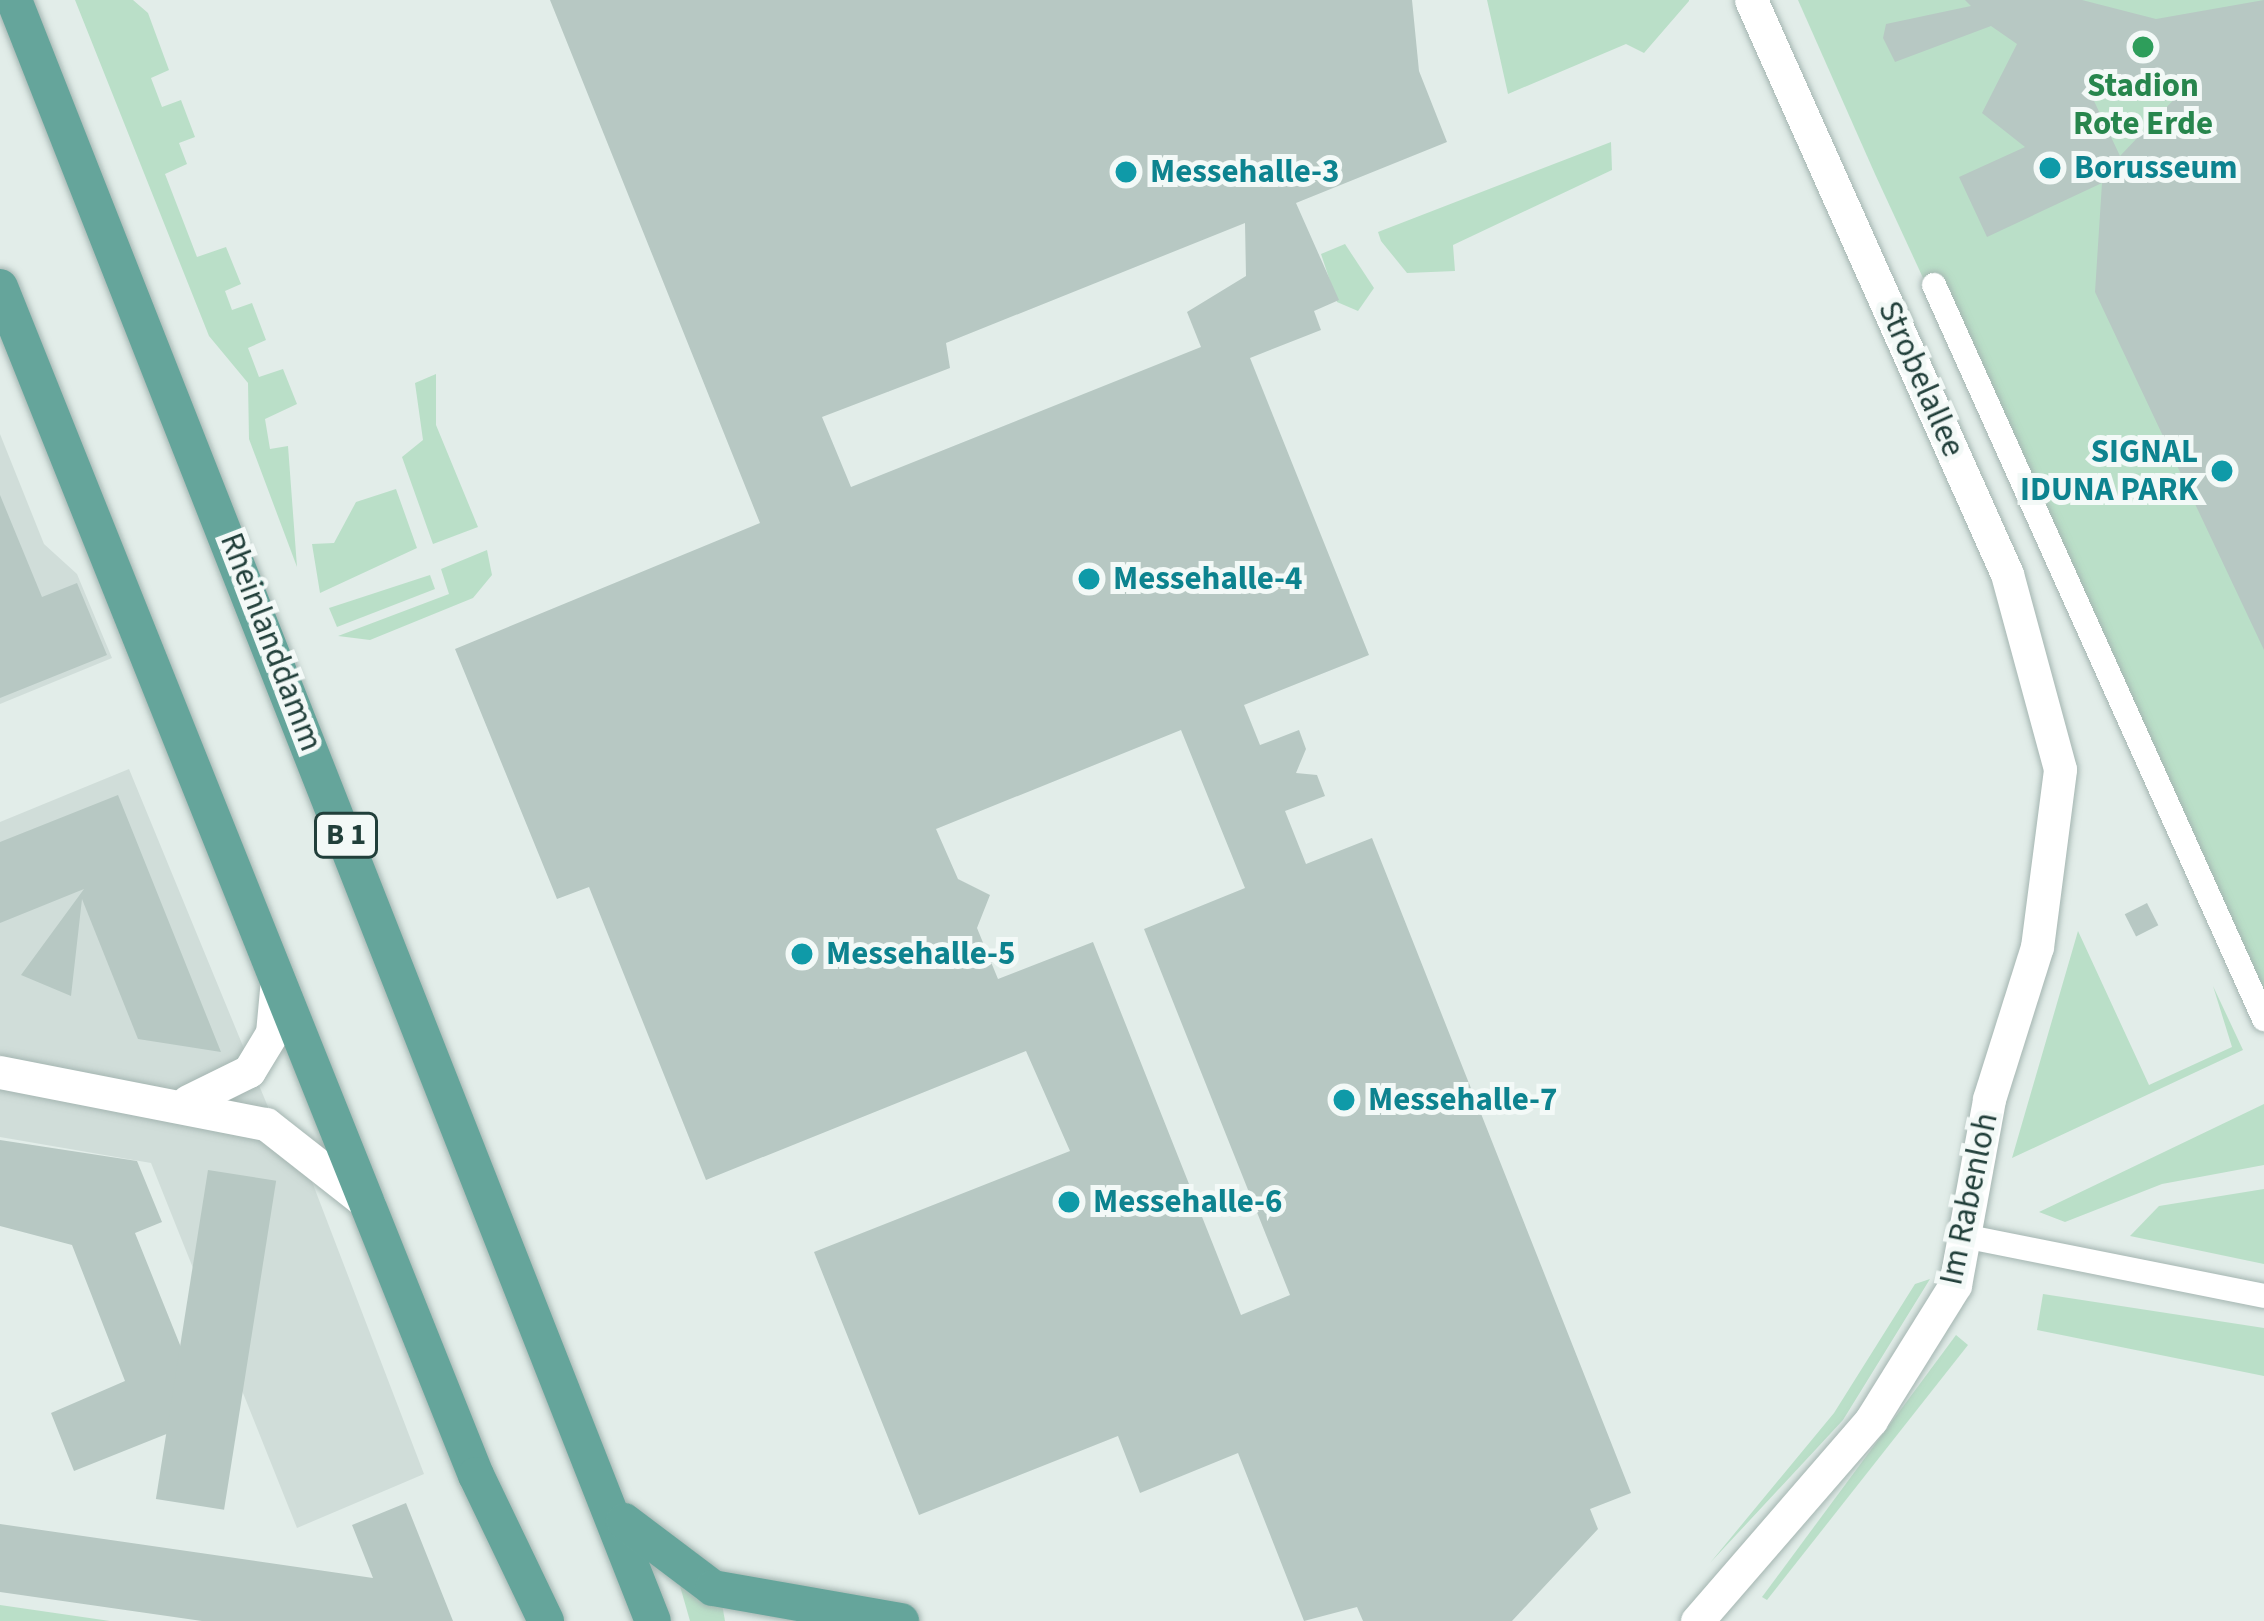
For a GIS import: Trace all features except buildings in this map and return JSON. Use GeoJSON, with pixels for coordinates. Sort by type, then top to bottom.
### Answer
{"type":"FeatureCollection","features":[{"type":"Feature","properties":{"kind":"main road","name":"Rheinlanddamm"},"geometry":{"type":"LineString","coordinates":[[14,0],[607,1492],[653,1621]]}},
{"type":"Feature","properties":{"kind":"main road"},"geometry":{"type":"LineString","coordinates":[[0,287],[368,1204],[546,1621]]}},
{"type":"Feature","properties":{"kind":"main road","name":"B 1"},"geometry":{"type":"LineString","coordinates":[[607,1492],[638,1539],[713,1588],[883,1620]]}},
{"type":"Feature","properties":{"kind":"street","name":"Strobelallee"},"geometry":{"type":"LineString","coordinates":[[1751,0],[2007,574],[2060,770]]}},
{"type":"Feature","properties":{"kind":"street","name":"Strobelallee"},"geometry":{"type":"LineString","coordinates":[[1934,286],[2264,1019]]}},
{"type":"Feature","properties":{"kind":"street","name":"Im Rabenloh"},"geometry":{"type":"LineString","coordinates":[[1697,1621],[1917,1358],[1955,1285],[1989,1099],[2037,947],[2060,770]]}},
{"type":"Feature","properties":{"kind":"street"},"geometry":{"type":"LineString","coordinates":[[184,1101],[220,1094],[249,1071],[272,1033],[277,978]]}},
{"type":"Feature","properties":{"kind":"street"},"geometry":{"type":"LineString","coordinates":[[0,1072],[184,1101],[285,1131],[368,1204]]}},
{"type":"Feature","properties":{"kind":"street"},"geometry":{"type":"LineString","coordinates":[[1964,1236],[2264,1296]]}},
{"type":"Feature","properties":{"kind":"shaded area"},"geometry":{"type":"Polygon","coordinates":[[[0,434],[44,544],[77,574],[112,658],[0,704],[0,434]]]}},
{"type":"Feature","properties":{"kind":"shaded area"},"geometry":{"type":"Polygon","coordinates":[[[129,769],[289,1158],[306,1166],[424,1474],[297,1528],[151,1163],[0,1137],[0,822],[129,769]]]}},
{"type":"Feature","properties":{"kind":"green space"},"geometry":{"type":"Polygon","coordinates":[[[75,0],[133,0],[148,13],[169,70],[151,78],[162,107],[181,100],[195,137],[179,143],[187,164],[165,174],[197,257],[226,247],[241,284],[225,291],[232,310],[252,303],[266,340],[248,348],[259,377],[283,369],[297,404],[265,419],[270,449],[288,446],[297,567],[249,439],[248,383],[209,336],[75,0]]]}},
{"type":"Feature","properties":{"kind":"green space"},"geometry":{"type":"Polygon","coordinates":[[[1487,0],[1689,1],[1644,53],[1626,44],[1508,94],[1487,0]]]}},
{"type":"Feature","properties":{"kind":"green space"},"geometry":{"type":"Polygon","coordinates":[[[1798,0],[2264,0],[2264,1016],[1875,174],[1798,0]]]}},
{"type":"Feature","properties":{"kind":"green space"},"geometry":{"type":"Polygon","coordinates":[[[1611,142],[1612,170],[1453,245],[1455,271],[1407,273],[1381,241],[1378,232],[1611,142]]]}},
{"type":"Feature","properties":{"kind":"green space"},"geometry":{"type":"Polygon","coordinates":[[[1345,244],[1374,288],[1358,311],[1337,302],[1321,254],[1345,244]]]}},
{"type":"Feature","properties":{"kind":"green space"},"geometry":{"type":"Polygon","coordinates":[[[436,374],[436,425],[478,527],[433,544],[402,457],[423,440],[415,383],[436,374]]]}},
{"type":"Feature","properties":{"kind":"green space"},"geometry":{"type":"Polygon","coordinates":[[[396,489],[417,548],[320,593],[312,544],[334,543],[356,502],[396,489]]]}},
{"type":"Feature","properties":{"kind":"green space"},"geometry":{"type":"Polygon","coordinates":[[[487,550],[492,575],[473,598],[370,640],[338,636],[449,594],[441,569],[487,550]]]}},
{"type":"Feature","properties":{"kind":"green space"},"geometry":{"type":"Polygon","coordinates":[[[430,575],[435,589],[337,627],[329,608],[430,575]]]}},
{"type":"Feature","properties":{"kind":"green space"},"geometry":{"type":"Polygon","coordinates":[[[2078,931],[2149,1085],[2232,1047],[2213,986],[2243,1050],[2012,1158],[2078,931]]]}},
{"type":"Feature","properties":{"kind":"green space"},"geometry":{"type":"Polygon","coordinates":[[[2264,1104],[2264,1165],[2162,1184],[2065,1222],[2039,1212],[2264,1104]]]}},
{"type":"Feature","properties":{"kind":"green space"},"geometry":{"type":"Polygon","coordinates":[[[2264,1189],[2264,1264],[2130,1236],[2159,1206],[2264,1189]]]}},
{"type":"Feature","properties":{"kind":"green space"},"geometry":{"type":"Polygon","coordinates":[[[1930,1279],[1843,1420],[1710,1563],[1834,1413],[1915,1284],[1930,1279]]]}},
{"type":"Feature","properties":{"kind":"green space"},"geometry":{"type":"Polygon","coordinates":[[[2043,1294],[2264,1328],[2264,1376],[2037,1330],[2043,1294]]]}},
{"type":"Feature","properties":{"kind":"green space"},"geometry":{"type":"Polygon","coordinates":[[[1956,1335],[1968,1345],[1767,1600],[1762,1597],[1956,1335]]]}},
{"type":"Feature","properties":{"kind":"green space"},"geometry":{"type":"Polygon","coordinates":[[[680,1586],[722,1604],[725,1621],[690,1621],[680,1586]]]}},
{"type":"Feature","properties":{"kind":"green space"},"geometry":{"type":"Polygon","coordinates":[[[0,1605],[110,1621],[0,1621],[0,1605]]]}},
{"type":"Feature","properties":{"kind":"place","name":"Stadion Rote Erde"},"geometry":{"type":"Point","coordinates":[2143,47]}},
{"type":"Feature","properties":{"kind":"place","name":"Borusseum"},"geometry":{"type":"Point","coordinates":[2050,168]}},
{"type":"Feature","properties":{"kind":"place","name":"Messehalle-3"},"geometry":{"type":"Point","coordinates":[1126,172]}},
{"type":"Feature","properties":{"kind":"place","name":"SIGNAL IDUNA PARK"},"geometry":{"type":"Point","coordinates":[2222,471]}},
{"type":"Feature","properties":{"kind":"place","name":"Messehalle-4"},"geometry":{"type":"Point","coordinates":[1089,579]}},
{"type":"Feature","properties":{"kind":"place","name":"Messehalle-5"},"geometry":{"type":"Point","coordinates":[802,954]}},
{"type":"Feature","properties":{"kind":"place","name":"Messehalle-7"},"geometry":{"type":"Point","coordinates":[1344,1100]}},
{"type":"Feature","properties":{"kind":"place","name":"Messehalle-6"},"geometry":{"type":"Point","coordinates":[1069,1202]}}]}
